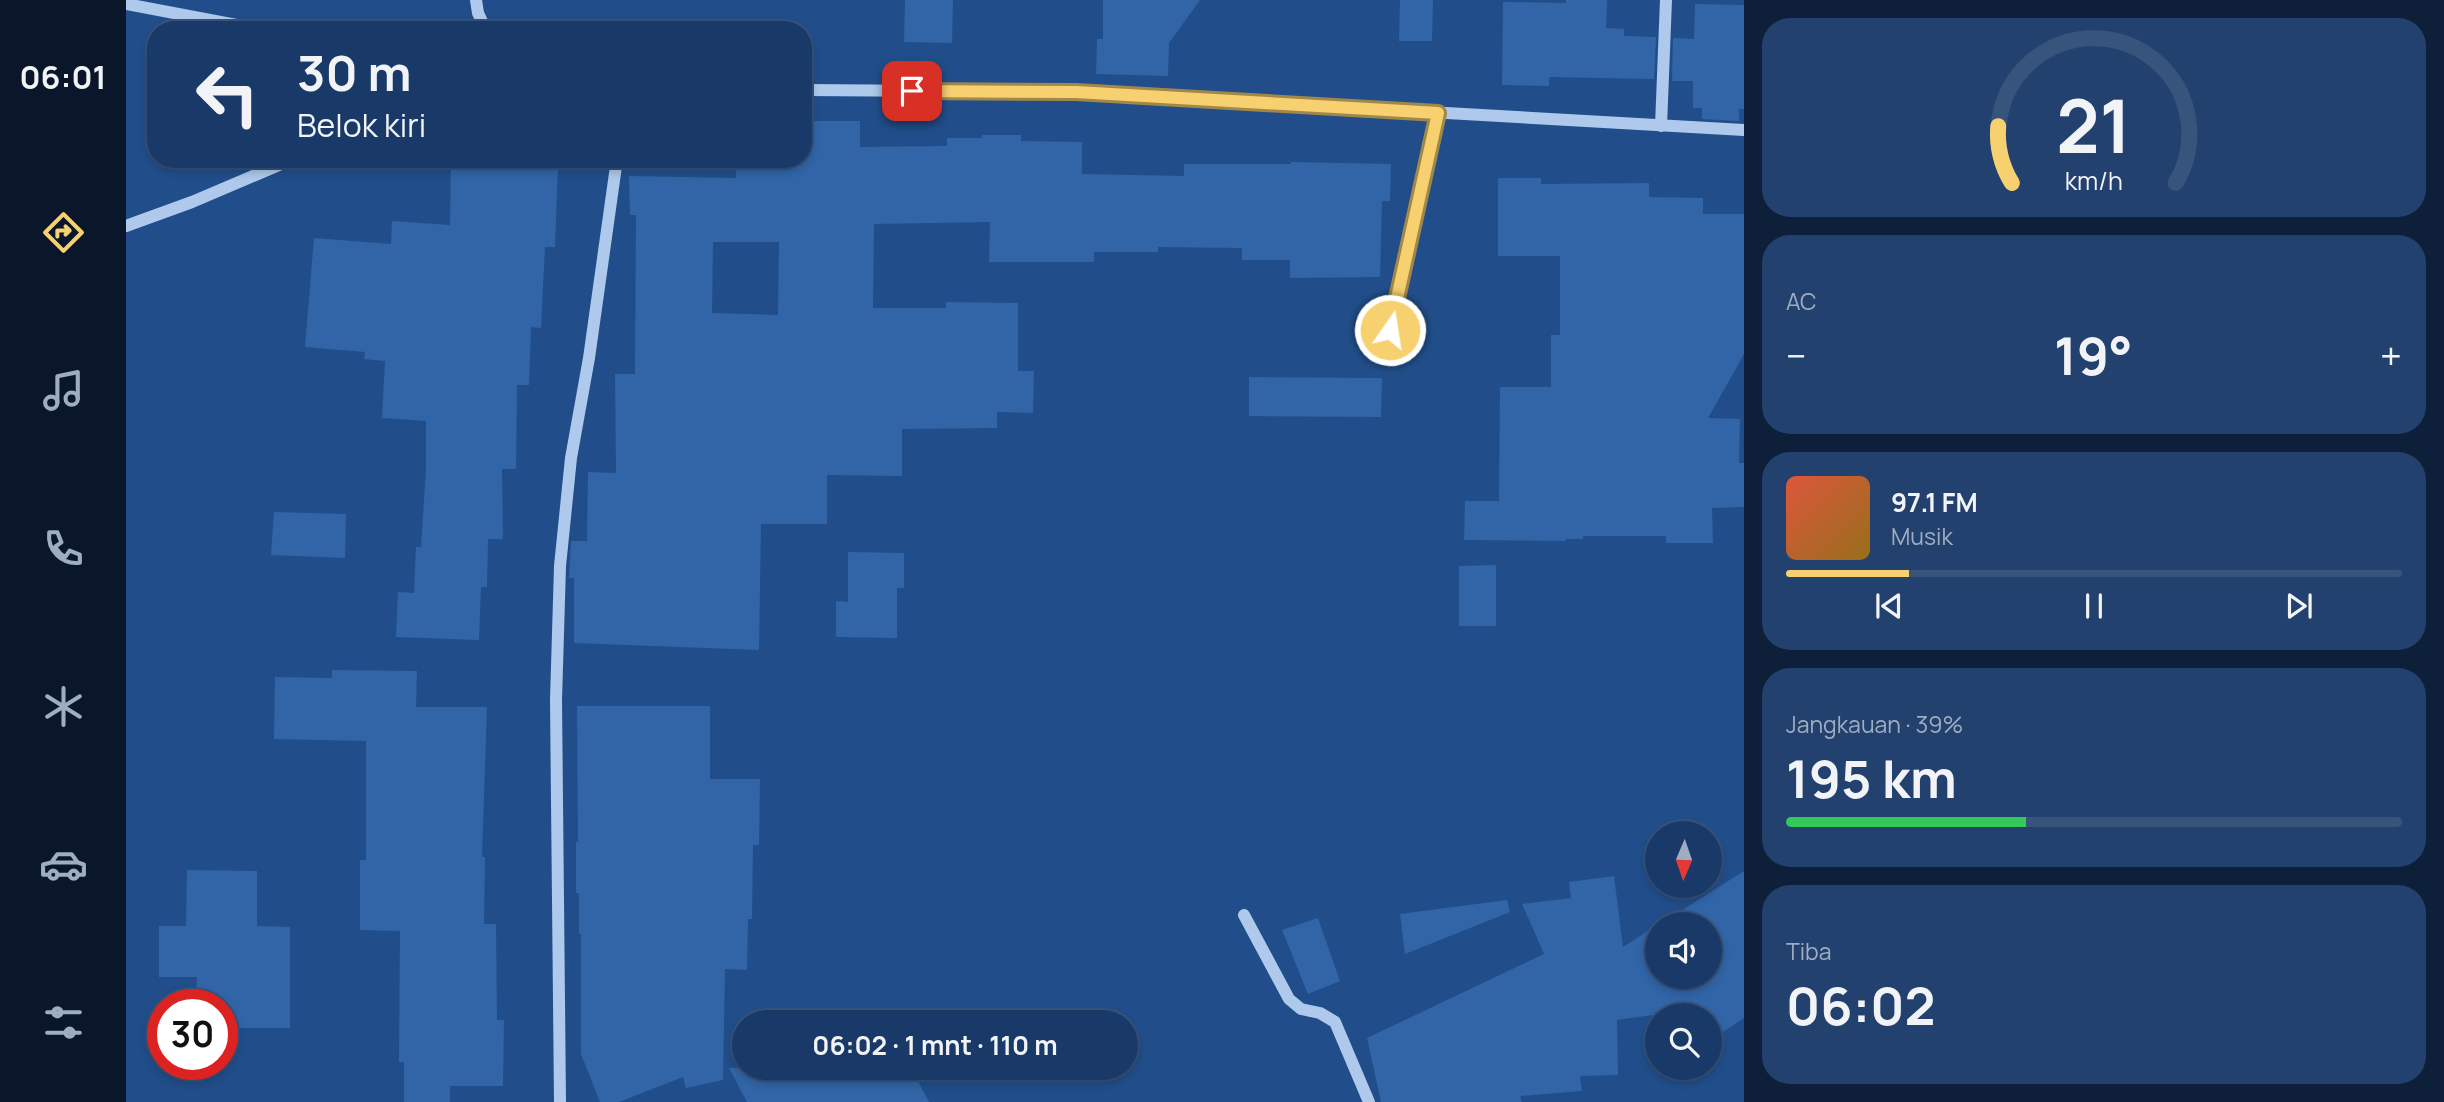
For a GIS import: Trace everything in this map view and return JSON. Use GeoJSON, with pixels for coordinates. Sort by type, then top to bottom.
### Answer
{"type":"FeatureCollection","features":[{"type":"Feature","properties":{"kind":"street"},"geometry":{"type":"LineString","coordinates":[[476,0],[482,21]]}},
{"type":"Feature","properties":{"kind":"street"},"geometry":{"type":"LineString","coordinates":[[1661,126],[1666,0]]}},
{"type":"Feature","properties":{"kind":"street"},"geometry":{"type":"LineString","coordinates":[[126,4],[216,21]]}},
{"type":"Feature","properties":{"kind":"street"},"geometry":{"type":"LineString","coordinates":[[812,90],[1076,92],[1744,130]]}},
{"type":"Feature","properties":{"kind":"street"},"geometry":{"type":"LineString","coordinates":[[1390,330],[1438,113]]}},
{"type":"Feature","properties":{"kind":"street"},"geometry":{"type":"LineString","coordinates":[[126,226],[272,168]]}},
{"type":"Feature","properties":{"kind":"street"},"geometry":{"type":"LineString","coordinates":[[561,1102],[556,700],[560,566],[571,458],[589,358],[616,168]]}},
{"type":"Feature","properties":{"kind":"street"},"geometry":{"type":"LineString","coordinates":[[1244,915],[1289,999],[1301,1009],[1321,1013],[1335,1022],[1370,1102]]}},
{"type":"Feature","properties":{"kind":"building"},"geometry":{"type":"Polygon","coordinates":[[[905,0],[953,0],[952,43],[904,42],[905,0]]]}},
{"type":"Feature","properties":{"kind":"building"},"geometry":{"type":"Polygon","coordinates":[[[1103,0],[1200,0],[1169,43],[1168,76],[1096,74],[1097,39],[1103,39],[1103,0]]]}},
{"type":"Feature","properties":{"kind":"building"},"geometry":{"type":"Polygon","coordinates":[[[1400,0],[1433,0],[1432,41],[1399,41],[1400,0]]]}},
{"type":"Feature","properties":{"kind":"building"},"geometry":{"type":"Polygon","coordinates":[[[1566,0],[1607,0],[1606,28],[1624,29],[1624,36],[1656,37],[1654,79],[1549,77],[1549,86],[1502,85],[1503,2],[1566,3],[1566,0]]]}},
{"type":"Feature","properties":{"kind":"building"},"geometry":{"type":"Polygon","coordinates":[[[1695,4],[1744,5],[1744,109],[1739,109],[1739,121],[1702,119],[1702,108],[1693,108],[1693,81],[1672,81],[1673,38],[1694,39],[1695,4]]]}},
{"type":"Feature","properties":{"kind":"building"},"geometry":{"type":"Polygon","coordinates":[[[812,121],[860,121],[860,147],[947,146],[947,138],[982,138],[982,135],[1021,135],[1021,141],[1082,142],[1082,174],[1184,176],[1184,164],[1391,164],[1390,201],[1382,201],[1380,277],[1290,278],[1290,260],[1242,260],[1242,248],[1158,247],[1158,252],[1094,252],[1094,262],[989,262],[990,222],[874,224],[873,308],[946,308],[946,302],[1018,303],[1018,371],[1034,371],[1033,413],[997,412],[997,428],[902,429],[902,476],[827,475],[827,524],[761,524],[759,650],[574,643],[574,578],[569,578],[571,541],[587,541],[588,472],[616,473],[615,374],[635,374],[636,215],[630,215],[629,176],[736,178],[736,168],[812,168],[812,121]],[[713,242],[712,313],[778,315],[779,242],[713,242]]]}},
{"type":"Feature","properties":{"kind":"building"},"geometry":{"type":"Polygon","coordinates":[[[451,168],[558,168],[555,247],[545,247],[541,328],[531,327],[529,385],[517,385],[516,469],[502,469],[503,539],[488,539],[487,587],[481,587],[479,640],[396,637],[398,592],[414,593],[416,547],[421,547],[426,421],[382,418],[385,361],[364,359],[365,352],[305,347],[314,238],[391,244],[392,221],[450,225],[451,168]]]}},
{"type":"Feature","properties":{"kind":"building"},"geometry":{"type":"Polygon","coordinates":[[[1498,178],[1541,178],[1541,184],[1649,183],[1649,197],[1703,198],[1703,214],[1744,214],[1744,354],[1708,418],[1740,419],[1739,463],[1744,463],[1744,507],[1712,508],[1713,543],[1666,543],[1666,536],[1583,536],[1583,539],[1566,541],[1464,540],[1465,501],[1499,501],[1500,387],[1551,387],[1551,335],[1560,335],[1560,256],[1498,256],[1498,178]]]}},
{"type":"Feature","properties":{"kind":"building"},"geometry":{"type":"Polygon","coordinates":[[[1249,377],[1382,378],[1381,417],[1249,416],[1249,377]]]}},
{"type":"Feature","properties":{"kind":"building"},"geometry":{"type":"Polygon","coordinates":[[[274,512],[346,514],[345,558],[271,555],[274,512]]]}},
{"type":"Feature","properties":{"kind":"building"},"geometry":{"type":"Polygon","coordinates":[[[848,552],[904,553],[904,588],[897,588],[897,638],[836,637],[836,601],[848,602],[848,552]]]}},
{"type":"Feature","properties":{"kind":"building"},"geometry":{"type":"Polygon","coordinates":[[[1496,565],[1496,626],[1459,626],[1459,566],[1496,565]]]}},
{"type":"Feature","properties":{"kind":"building"},"geometry":{"type":"Polygon","coordinates":[[[332,670],[417,671],[416,707],[487,707],[482,857],[485,857],[484,924],[496,924],[497,1020],[504,1020],[503,1086],[450,1086],[450,1102],[404,1102],[404,1062],[399,1062],[400,931],[360,930],[360,860],[366,860],[366,741],[274,739],[275,677],[332,678],[332,670]]]}},
{"type":"Feature","properties":{"kind":"building"},"geometry":{"type":"Polygon","coordinates":[[[577,706],[710,706],[710,779],[760,779],[759,845],[753,845],[752,919],[748,919],[747,970],[725,969],[723,1080],[686,1088],[683,1077],[619,1102],[600,1102],[581,1054],[581,934],[579,893],[576,893],[577,706]]]}},
{"type":"Feature","properties":{"kind":"building"},"geometry":{"type":"Polygon","coordinates":[[[187,870],[257,871],[257,926],[290,927],[290,1028],[238,1028],[238,989],[197,989],[197,977],[159,977],[159,926],[186,926],[187,870]]]}},
{"type":"Feature","properties":{"kind":"building"},"geometry":{"type":"Polygon","coordinates":[[[1744,871],[1744,1018],[1722,1033],[1722,1003],[1645,1003],[1645,1016],[1617,1020],[1618,1075],[1580,1076],[1582,1091],[1520,1096],[1522,1102],[1381,1102],[1367,1038],[1544,954],[1522,904],[1571,898],[1569,882],[1614,876],[1623,947],[1645,933],[1645,989],[1722,989],[1722,912],[1679,912],[1701,898],[1722,898],[1722,885],[1744,871]]]}},
{"type":"Feature","properties":{"kind":"building"},"geometry":{"type":"Polygon","coordinates":[[[1507,900],[1510,912],[1405,954],[1400,914],[1507,900]]]}},
{"type":"Feature","properties":{"kind":"building"},"geometry":{"type":"Polygon","coordinates":[[[1318,918],[1340,981],[1308,994],[1282,930],[1318,918]]]}},
{"type":"Feature","properties":{"kind":"building"},"geometry":{"type":"Polygon","coordinates":[[[735,1080],[917,1080],[929,1102],[747,1102],[735,1080]]]}},
{"type":"Feature","properties":{"kind":"route"},"geometry":{"type":"LineString","coordinates":[[912,91],[1076,92],[1438,113],[1390,330]]}}]}
